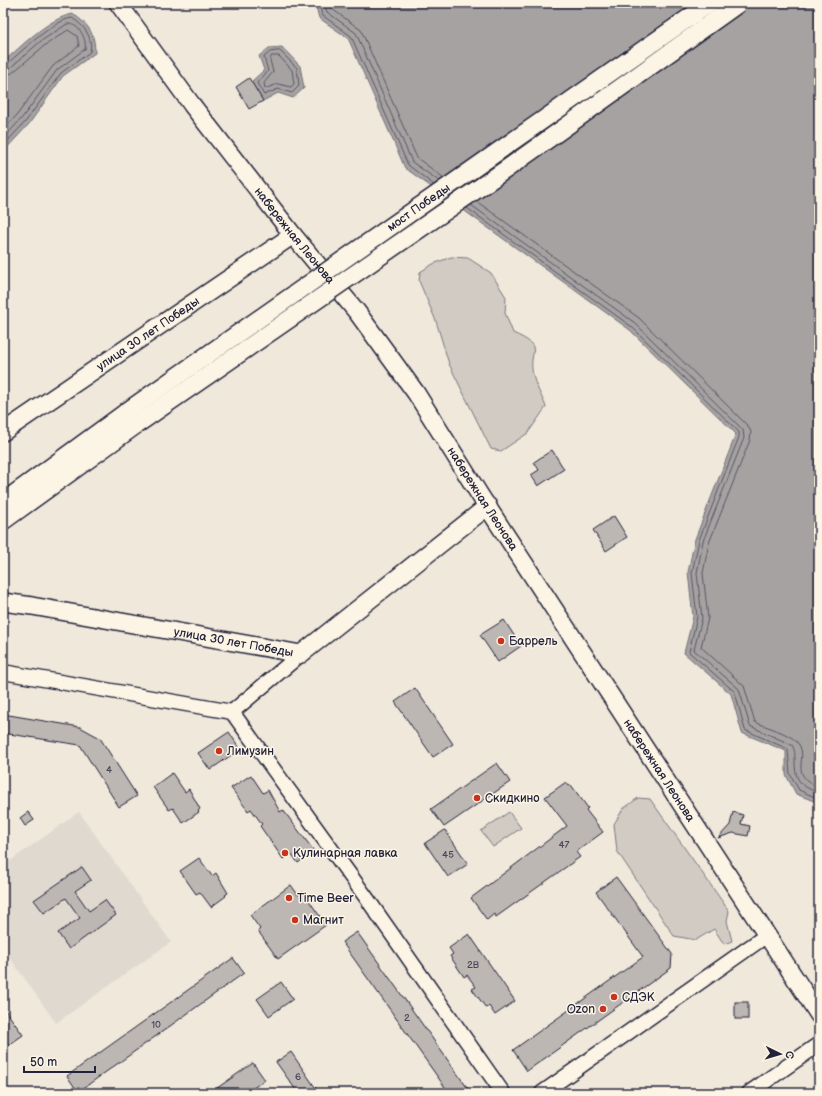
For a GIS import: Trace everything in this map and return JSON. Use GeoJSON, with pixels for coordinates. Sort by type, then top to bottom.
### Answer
{"type":"FeatureCollection","features":[{"type":"Feature","properties":{"kind":"main road","name":"набережная Леонова"},"geometry":{"type":"LineString","coordinates":[[118,3],[192,105],[293,235],[357,312],[416,393],[819,1015]]}},
{"type":"Feature","properties":{"kind":"main road","name":"мост Победы"},"geometry":{"type":"LineString","coordinates":[[131,419],[710,3]]}},
{"type":"Feature","properties":{"kind":"main road"},"geometry":{"type":"LineString","coordinates":[[3,502],[131,419],[505,170],[739,3]]}},
{"type":"Feature","properties":{"kind":"main road","name":"улица 30 лет Победы"},"geometry":{"type":"LineString","coordinates":[[3,432],[293,235]]}},
{"type":"Feature","properties":{"kind":"main road"},"geometry":{"type":"LineString","coordinates":[[3,521],[131,419]]}},
{"type":"Feature","properties":{"kind":"main road","name":"улица 30 лет Победы"},"geometry":{"type":"LineString","coordinates":[[3,602],[39,607],[301,654],[488,506]]}},
{"type":"Feature","properties":{"kind":"street"},"geometry":{"type":"LineString","coordinates":[[232,712],[301,654]]}},
{"type":"Feature","properties":{"kind":"street"},"geometry":{"type":"LineString","coordinates":[[3,672],[232,712],[368,900],[503,1093]]}},
{"type":"Feature","properties":{"kind":"street"},"geometry":{"type":"LineString","coordinates":[[542,1093],[767,935]]}},
{"type":"Feature","properties":{"kind":"street"},"geometry":{"type":"LineString","coordinates":[[750,1093],[819,1044]]}},
{"type":"Feature","properties":{"kind":"shaded area"},"geometry":{"type":"Polygon","coordinates":[[[451,257],[468,258],[491,273],[506,297],[505,313],[513,333],[530,342],[533,346],[533,375],[546,407],[528,433],[501,451],[491,449],[449,364],[436,321],[419,281],[420,272],[433,264],[451,257]]]}},
{"type":"Feature","properties":{"kind":"shaded area"},"geometry":{"type":"Polygon","coordinates":[[[638,798],[650,799],[729,911],[727,921],[732,941],[724,944],[714,929],[696,940],[674,936],[617,851],[614,824],[623,809],[638,798]]]}},
{"type":"Feature","properties":{"kind":"shaded area"},"geometry":{"type":"Polygon","coordinates":[[[79,812],[171,942],[56,1023],[3,948],[3,866],[79,812]]]}},
{"type":"Feature","properties":{"kind":"shaded area"},"geometry":{"type":"Polygon","coordinates":[[[509,812],[521,828],[493,847],[481,831],[509,812]]]}},
{"type":"Feature","properties":{"kind":"water"},"geometry":{"type":"Polygon","coordinates":[[[315,3],[819,3],[819,803],[796,794],[786,775],[786,751],[742,733],[731,694],[684,653],[693,617],[688,572],[695,539],[736,434],[630,330],[405,168],[348,38],[319,18],[315,3]]]}},
{"type":"Feature","properties":{"kind":"water"},"geometry":{"type":"Polygon","coordinates":[[[73,14],[90,30],[94,40],[95,53],[63,76],[29,124],[3,152],[3,62],[45,27],[54,21],[73,14]]]}},
{"type":"Feature","properties":{"kind":"water"},"geometry":{"type":"Polygon","coordinates":[[[282,47],[300,66],[304,88],[293,98],[278,93],[263,101],[251,82],[264,70],[259,56],[269,48],[282,47]]]}},
{"type":"Feature","properties":{"kind":"building"},"geometry":{"type":"Polygon","coordinates":[[[249,78],[263,101],[249,109],[236,87],[249,78]]]}},
{"type":"Feature","properties":{"kind":"building"},"geometry":{"type":"Polygon","coordinates":[[[552,450],[564,469],[538,486],[531,475],[539,470],[534,462],[552,450]]]}},
{"type":"Feature","properties":{"kind":"building"},"geometry":{"type":"Polygon","coordinates":[[[614,516],[627,537],[606,551],[593,530],[614,516]]]}},
{"type":"Feature","properties":{"kind":"building","name":"Баррель"},"geometry":{"type":"Polygon","coordinates":[[[504,620],[521,646],[498,662],[480,635],[504,620]]]}},
{"type":"Feature","properties":{"kind":"building"},"geometry":{"type":"Polygon","coordinates":[[[415,688],[453,744],[433,757],[395,702],[415,688]]]}},
{"type":"Feature","properties":{"kind":"building"},"geometry":{"type":"Polygon","coordinates":[[[3,714],[80,727],[100,738],[137,796],[119,807],[80,745],[3,733],[3,714]]]}},
{"type":"Feature","properties":{"kind":"building","name":"Лимузин"},"geometry":{"type":"Polygon","coordinates":[[[229,732],[240,749],[210,770],[198,753],[229,732]]]}},
{"type":"Feature","properties":{"kind":"building"},"geometry":{"type":"Polygon","coordinates":[[[497,763],[510,782],[444,827],[431,809],[497,763]]]}},
{"type":"Feature","properties":{"kind":"building"},"geometry":{"type":"Polygon","coordinates":[[[172,773],[185,792],[189,789],[200,809],[198,811],[199,812],[183,823],[173,808],[169,810],[153,787],[172,773]]]}},
{"type":"Feature","properties":{"kind":"building"},"geometry":{"type":"Polygon","coordinates":[[[251,775],[263,793],[268,790],[280,812],[283,810],[314,851],[298,863],[291,853],[283,859],[260,826],[262,824],[251,809],[248,811],[231,788],[251,775]]]}},
{"type":"Feature","properties":{"kind":"building"},"geometry":{"type":"Polygon","coordinates":[[[566,782],[569,786],[571,785],[588,808],[586,810],[603,832],[576,852],[580,857],[496,917],[494,914],[487,920],[471,898],[567,826],[545,797],[566,782]]]}},
{"type":"Feature","properties":{"kind":"building"},"geometry":{"type":"Polygon","coordinates":[[[28,812],[34,820],[25,826],[20,818],[28,812]]]}},
{"type":"Feature","properties":{"kind":"building"},"geometry":{"type":"Polygon","coordinates":[[[733,812],[743,815],[741,824],[750,826],[748,836],[733,833],[718,838],[730,825],[733,812]]]}},
{"type":"Feature","properties":{"kind":"building"},"geometry":{"type":"Polygon","coordinates":[[[445,830],[468,864],[448,877],[425,843],[445,830]]]}},
{"type":"Feature","properties":{"kind":"building"},"geometry":{"type":"Polygon","coordinates":[[[199,858],[212,876],[216,873],[228,893],[211,907],[200,892],[196,894],[180,871],[199,858]]]}},
{"type":"Feature","properties":{"kind":"building"},"geometry":{"type":"Polygon","coordinates":[[[82,867],[91,880],[75,891],[89,911],[105,900],[116,915],[69,949],[58,933],[80,918],[66,898],[44,913],[34,900],[82,867]]]}},
{"type":"Feature","properties":{"kind":"building"},"geometry":{"type":"Polygon","coordinates":[[[616,877],[672,954],[671,968],[527,1071],[513,1050],[643,957],[596,892],[616,877]]]}},
{"type":"Feature","properties":{"kind":"building"},"geometry":{"type":"Polygon","coordinates":[[[291,885],[298,895],[303,892],[326,925],[278,959],[258,931],[260,929],[250,915],[291,885]]]}},
{"type":"Feature","properties":{"kind":"building"},"geometry":{"type":"Polygon","coordinates":[[[357,932],[471,1093],[449,1093],[342,942],[357,932]]]}},
{"type":"Feature","properties":{"kind":"building"},"geometry":{"type":"Polygon","coordinates":[[[469,934],[515,1001],[495,1015],[489,1006],[486,1008],[472,989],[476,987],[467,975],[464,977],[450,956],[453,954],[449,948],[469,934]]]}},
{"type":"Feature","properties":{"kind":"building"},"geometry":{"type":"Polygon","coordinates":[[[233,958],[244,973],[78,1092],[67,1076],[233,958]]]}},
{"type":"Feature","properties":{"kind":"building"},"geometry":{"type":"Polygon","coordinates":[[[281,982],[293,999],[269,1016],[257,999],[281,982]]]}},
{"type":"Feature","properties":{"kind":"building"},"geometry":{"type":"Polygon","coordinates":[[[735,1002],[748,1002],[748,1019],[735,1019],[735,1002]]]}},
{"type":"Feature","properties":{"kind":"building"},"geometry":{"type":"Polygon","coordinates":[[[3,1007],[23,1035],[6,1047],[3,1043],[3,1007]]]}},
{"type":"Feature","properties":{"kind":"building"},"geometry":{"type":"Polygon","coordinates":[[[291,1052],[319,1093],[298,1093],[276,1062],[291,1052]]]}},
{"type":"Feature","properties":{"kind":"building"},"geometry":{"type":"Polygon","coordinates":[[[253,1063],[265,1080],[246,1093],[210,1093],[253,1063]]]}},
{"type":"Feature","properties":{"kind":"place","name":"Баррель"},"geometry":{"type":"Point","coordinates":[501,641]}},
{"type":"Feature","properties":{"kind":"place","name":"Лимузин"},"geometry":{"type":"Point","coordinates":[219,751]}},
{"type":"Feature","properties":{"kind":"place","name":"Скидкино"},"geometry":{"type":"Point","coordinates":[477,798]}},
{"type":"Feature","properties":{"kind":"place","name":"Кулинарная лавка"},"geometry":{"type":"Point","coordinates":[285,853]}},
{"type":"Feature","properties":{"kind":"place","name":"Time Beer"},"geometry":{"type":"Point","coordinates":[289,898]}},
{"type":"Feature","properties":{"kind":"place","name":"Магнит"},"geometry":{"type":"Point","coordinates":[295,920]}},
{"type":"Feature","properties":{"kind":"place","name":"СДЭК"},"geometry":{"type":"Point","coordinates":[614,997]}},
{"type":"Feature","properties":{"kind":"place","name":"Ozon"},"geometry":{"type":"Point","coordinates":[603,1009]}}]}
